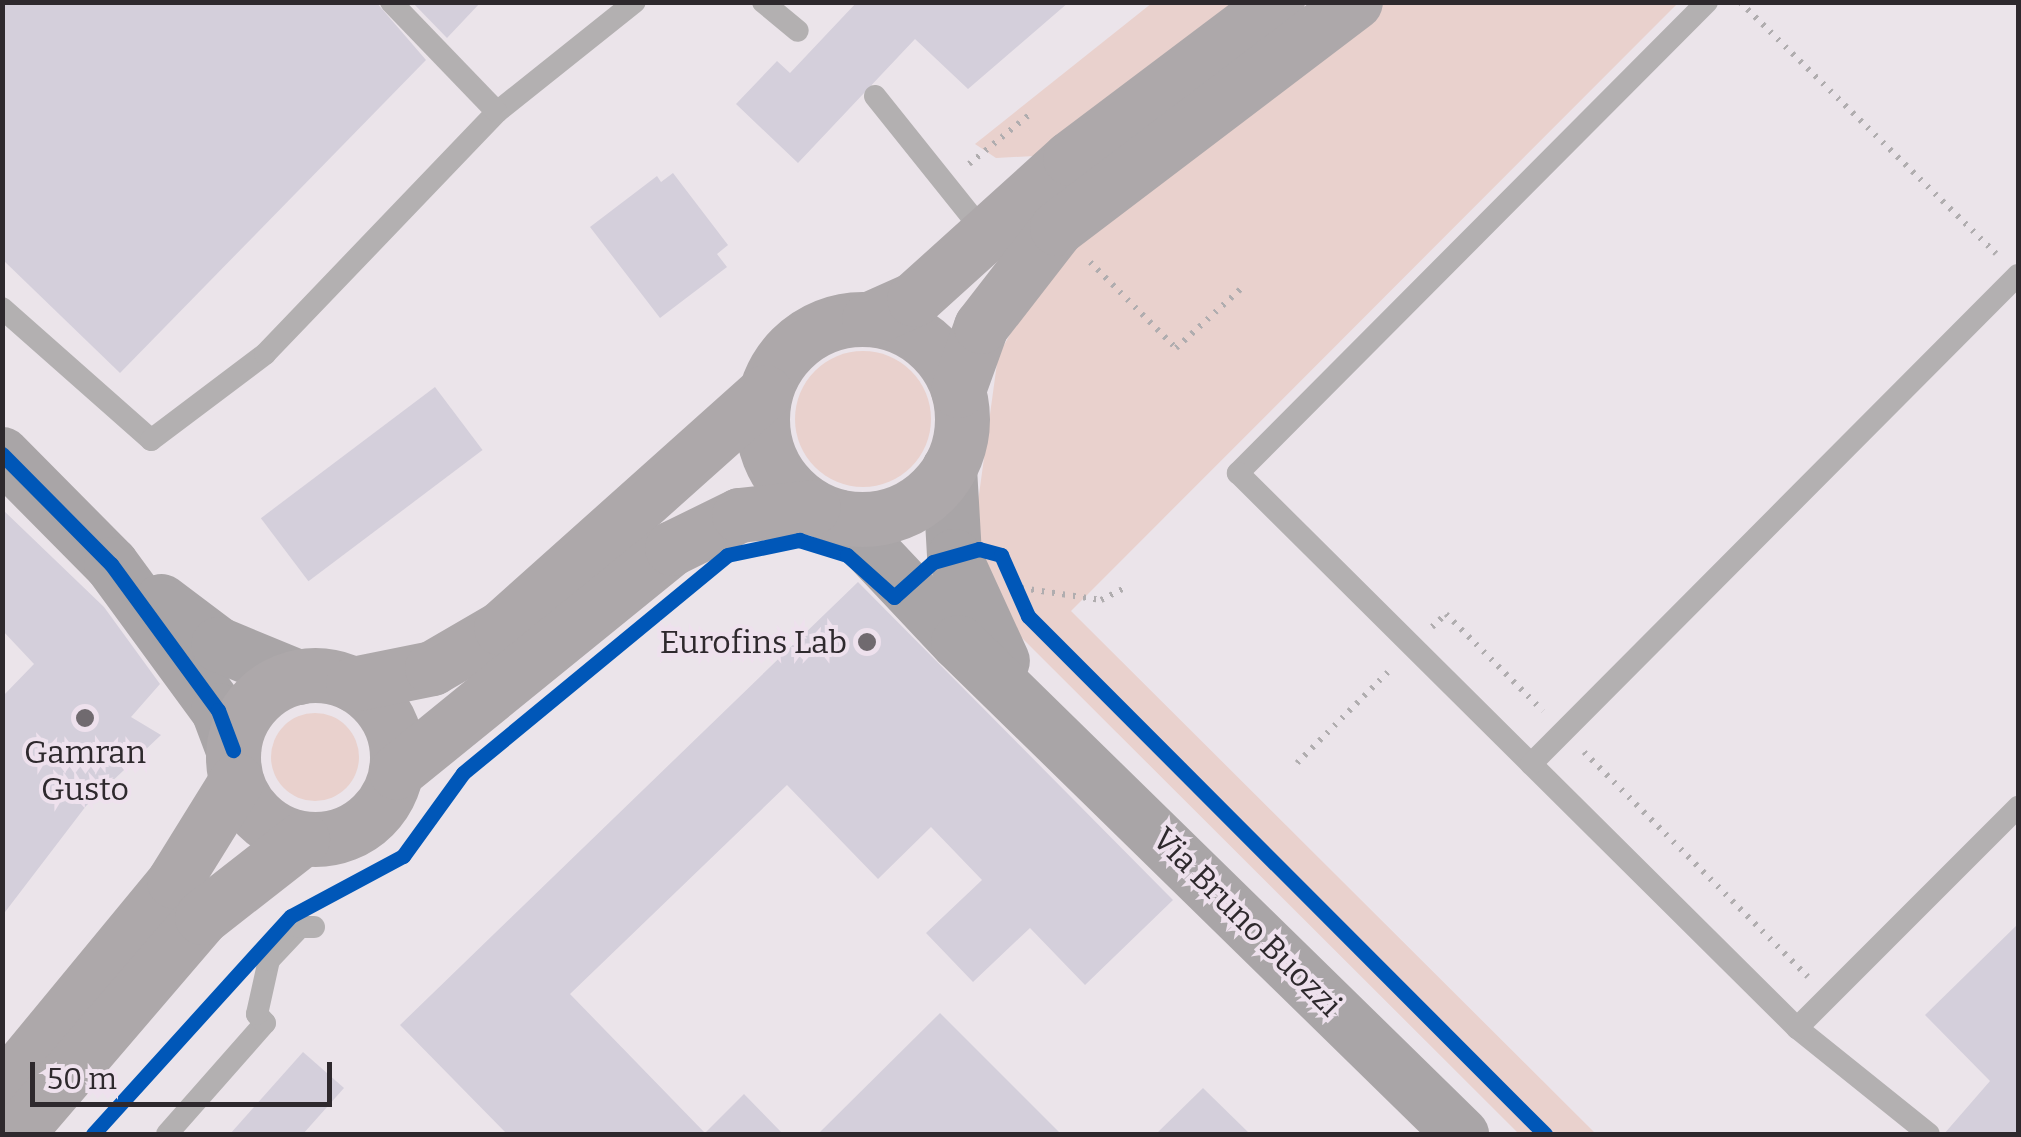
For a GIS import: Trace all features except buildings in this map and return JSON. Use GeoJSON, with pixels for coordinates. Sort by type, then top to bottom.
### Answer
{"type":"FeatureCollection","features":[{"type":"Feature","properties":{"kind":"main road"},"geometry":{"type":"LineString","coordinates":[[826,512],[784,482],[766,449],[765,392],[777,364],[810,332],[869,319],[914,298],[984,232],[1114,123],[1277,2]]}},
{"type":"Feature","properties":{"kind":"main road"},"geometry":{"type":"LineString","coordinates":[[958,390],[981,326],[1058,228],[1355,2]]}},
{"type":"Feature","properties":{"kind":"main road"},"geometry":{"type":"LineString","coordinates":[[16,1134],[202,917],[302,839],[356,828],[378,810],[396,772],[456,716],[535,662],[672,548],[739,515],[903,510],[949,468],[960,438],[958,390],[948,368],[914,333],[869,319]]}},
{"type":"Feature","properties":{"kind":"main road"},"geometry":{"type":"LineString","coordinates":[[110,564],[218,644],[298,677],[353,684],[432,668],[501,628],[765,392]]}},
{"type":"Feature","properties":{"kind":"main road"},"geometry":{"type":"LineString","coordinates":[[2,454],[110,564],[218,710],[234,766],[260,819],[302,839]]}},
{"type":"Feature","properties":{"kind":"main road","name":"Via Bruno Buozzi"},"geometry":{"type":"LineString","coordinates":[[949,468],[954,556],[980,626],[1033,710]]}},
{"type":"Feature","properties":{"kind":"main road","name":"Via Bruno Buozzi"},"geometry":{"type":"LineString","coordinates":[[826,512],[1033,710],[1461,1134]]}},
{"type":"Feature","properties":{"kind":"main road"},"geometry":{"type":"LineString","coordinates":[[2,1090],[174,882],[234,766],[249,707],[298,677]]}},
{"type":"Feature","properties":{"kind":"main road"},"geometry":{"type":"LineString","coordinates":[[353,684],[389,721],[396,772]]}},
{"type":"Feature","properties":{"kind":"lane"},"geometry":{"type":"LineString","coordinates":[[391,2],[497,112]]}},
{"type":"Feature","properties":{"kind":"lane"},"geometry":{"type":"LineString","coordinates":[[2,308],[151,440],[265,354],[497,112],[635,2]]}},
{"type":"Feature","properties":{"kind":"lane"},"geometry":{"type":"LineString","coordinates":[[763,2],[798,31]]}},
{"type":"Feature","properties":{"kind":"lane"},"geometry":{"type":"LineString","coordinates":[[1706,2],[1238,472],[1797,1028],[1929,1134]]}},
{"type":"Feature","properties":{"kind":"lane"},"geometry":{"type":"LineString","coordinates":[[875,96],[984,232]]}},
{"type":"Feature","properties":{"kind":"lane"},"geometry":{"type":"LineString","coordinates":[[1531,764],[2018,275]]}},
{"type":"Feature","properties":{"kind":"lane"},"geometry":{"type":"LineString","coordinates":[[1797,1028],[2018,808]]}},
{"type":"Feature","properties":{"kind":"lane"},"geometry":{"type":"LineString","coordinates":[[168,1134],[265,1023],[257,1014],[269,960],[300,927],[314,926]]}},
{"type":"Feature","properties":{"kind":"path"},"geometry":{"type":"LineString","coordinates":[[1740,2],[2018,275]]}},
{"type":"Feature","properties":{"kind":"path"},"geometry":{"type":"LineString","coordinates":[[944,185],[1030,114]]}},
{"type":"Feature","properties":{"kind":"path"},"geometry":{"type":"LineString","coordinates":[[1075,247],[1176,348],[1244,286]]}},
{"type":"Feature","properties":{"kind":"path"},"geometry":{"type":"LineString","coordinates":[[954,556],[980,549],[1001,555],[1020,588],[1028,616]]}},
{"type":"Feature","properties":{"kind":"path"},"geometry":{"type":"LineString","coordinates":[[1020,588],[1101,600],[1122,589]]}},
{"type":"Feature","properties":{"kind":"path"},"geometry":{"type":"LineString","coordinates":[[1297,762],[1446,614],[1543,711]]}},
{"type":"Feature","properties":{"kind":"path"},"geometry":{"type":"LineString","coordinates":[[1572,740],[1808,978]]}},
{"type":"Feature","properties":{"kind":"shaded area"},"geometry":{"type":"Polygon","coordinates":[[[1152,3],[1242,3],[1035,156],[996,158],[975,144],[1152,3]]]}},
{"type":"Feature","properties":{"kind":"shaded area"},"geometry":{"type":"Polygon","coordinates":[[[1381,3],[1678,3],[1071,611],[1596,1134],[1519,1134],[1021,637],[994,594],[974,531],[998,356],[1051,260],[1381,3]]]}},
{"type":"Feature","properties":{"kind":"shaded area"},"geometry":{"type":"Polygon","coordinates":[[[863,351],[889,356],[911,371],[926,393],[931,419],[926,445],[911,467],[889,482],[863,487],[837,482],[815,467],[800,445],[795,419],[800,393],[815,371],[837,356],[863,351]]]}},
{"type":"Feature","properties":{"kind":"shaded area"},"geometry":{"type":"Polygon","coordinates":[[[315,713],[340,720],[352,732],[359,757],[352,782],[340,794],[315,801],[290,794],[278,782],[271,757],[278,732],[290,720],[315,713]]]}},
{"type":"Feature","properties":{"kind":"cycle path"},"geometry":{"type":"LineString","coordinates":[[2,454],[111,564],[218,710],[233,750]]}},
{"type":"Feature","properties":{"kind":"cycle path"},"geometry":{"type":"LineString","coordinates":[[93,1134],[291,916],[403,856],[463,773],[727,555],[799,540],[847,555],[894,597],[933,562],[979,549],[1001,555],[1028,616],[1545,1134]]}},
{"type":"Feature","properties":{"kind":"place","name":"Eurofins Lab"},"geometry":{"type":"Point","coordinates":[867,642]}},
{"type":"Feature","properties":{"kind":"place","name":"Gamran Gusto"},"geometry":{"type":"Point","coordinates":[85,718]}}]}
